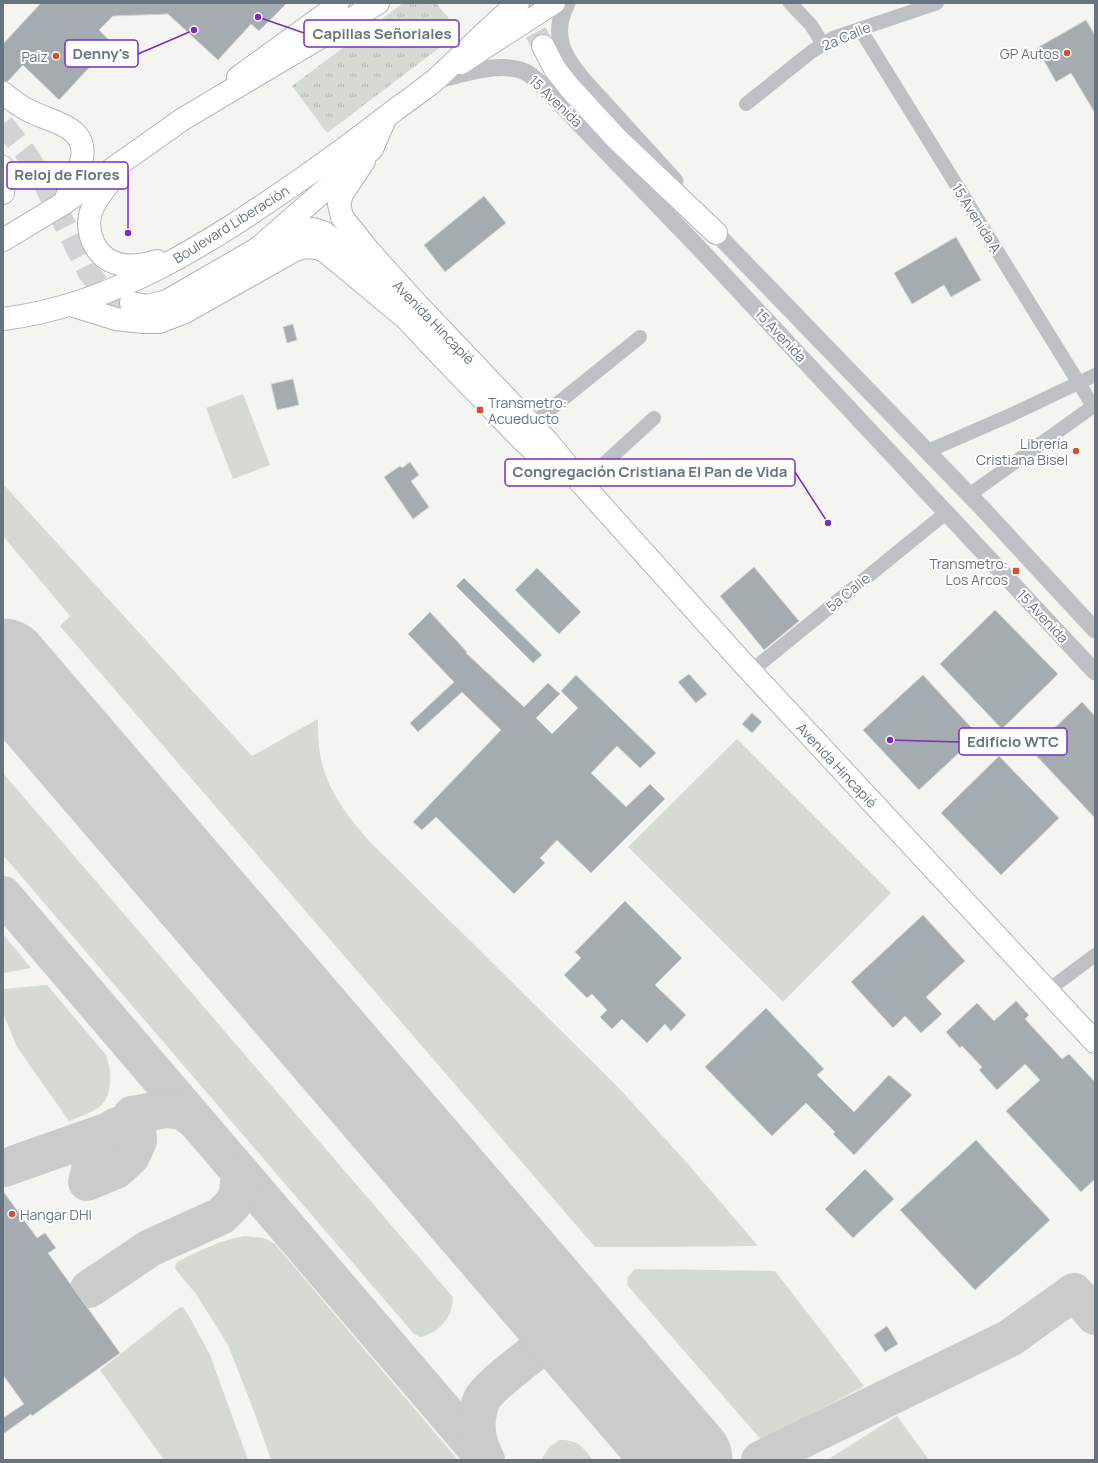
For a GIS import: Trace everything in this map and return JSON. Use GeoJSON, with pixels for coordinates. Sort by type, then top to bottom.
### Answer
{"type":"FeatureCollection","features":[{"type":"Feature","properties":{"kind":"main road"},"geometry":{"type":"LineString","coordinates":[[3,240],[64,203],[183,119],[302,29],[339,3]]}},
{"type":"Feature","properties":{"kind":"main road"},"geometry":{"type":"LineString","coordinates":[[183,119],[378,3]]}},
{"type":"Feature","properties":{"kind":"main road","name":"Boulevard Liberación"},"geometry":{"type":"LineString","coordinates":[[434,81],[518,3]]}},
{"type":"Feature","properties":{"kind":"main road","name":"Boulevard Liberación"},"geometry":{"type":"LineString","coordinates":[[3,319],[20,317],[71,305],[122,286],[160,268],[206,243],[316,169],[434,81],[555,3]]}},
{"type":"Feature","properties":{"kind":"main road"},"geometry":{"type":"LineString","coordinates":[[543,46],[554,69],[591,111],[617,139],[716,233]]}},
{"type":"Feature","properties":{"kind":"main road"},"geometry":{"type":"LineString","coordinates":[[3,93],[27,110],[70,129],[80,139],[83,150],[80,165],[64,203]]}},
{"type":"Feature","properties":{"kind":"main road","name":"Avenida Hincapié"},"geometry":{"type":"LineString","coordinates":[[386,118],[372,149],[342,194],[339,204],[342,217],[394,280],[532,424],[582,484],[750,672],[1095,1042]]}},
{"type":"Feature","properties":{"kind":"main road"},"geometry":{"type":"LineString","coordinates":[[131,303],[148,306],[167,301],[257,249],[372,149]]}},
{"type":"Feature","properties":{"kind":"main road"},"geometry":{"type":"LineString","coordinates":[[130,156],[99,196],[91,211],[89,224],[90,232],[98,251],[103,256],[116,263],[122,265],[138,265],[155,262],[206,243]]}},
{"type":"Feature","properties":{"kind":"main road"},"geometry":{"type":"LineString","coordinates":[[3,167],[3,193]]}},
{"type":"Feature","properties":{"kind":"main road","name":"Avenida Hincapié"},"geometry":{"type":"LineString","coordinates":[[257,249],[296,231],[314,229],[323,232],[333,239],[403,316],[532,450],[552,466],[582,484]]}},
{"type":"Feature","properties":{"kind":"main road"},"geometry":{"type":"LineString","coordinates":[[71,305],[116,318],[144,322],[159,322],[185,312],[295,250],[307,246],[316,247],[326,252],[403,316]]}},
{"type":"Feature","properties":{"kind":"street","name":"15 Avenida"},"geometry":{"type":"LineString","coordinates":[[567,3],[560,19],[559,32],[561,45],[576,72],[683,190],[716,233],[928,451],[1095,630]]}},
{"type":"Feature","properties":{"kind":"street"},"geometry":{"type":"LineString","coordinates":[[790,3],[811,25],[823,44]]}},
{"type":"Feature","properties":{"kind":"street","name":"2a Calle"},"geometry":{"type":"LineString","coordinates":[[746,104],[811,52],[833,38],[937,3]]}},
{"type":"Feature","properties":{"kind":"street","name":"15 Avenida A"},"geometry":{"type":"LineString","coordinates":[[860,29],[1078,383],[1094,406]]}},
{"type":"Feature","properties":{"kind":"street","name":"15 Avenida"},"geometry":{"type":"LineString","coordinates":[[434,81],[494,67],[510,67],[525,72],[540,83],[698,247],[1095,672]]}},
{"type":"Feature","properties":{"kind":"street"},"geometry":{"type":"LineString","coordinates":[[532,424],[640,337]]}},
{"type":"Feature","properties":{"kind":"street"},"geometry":{"type":"LineString","coordinates":[[928,451],[1013,414],[1095,375]]}},
{"type":"Feature","properties":{"kind":"street"},"geometry":{"type":"LineString","coordinates":[[969,495],[1094,406]]}},
{"type":"Feature","properties":{"kind":"street"},"geometry":{"type":"LineString","coordinates":[[582,484],[654,418]]}},
{"type":"Feature","properties":{"kind":"street","name":"5a Calle"},"geometry":{"type":"LineString","coordinates":[[750,672],[947,512]]}},
{"type":"Feature","properties":{"kind":"street"},"geometry":{"type":"LineString","coordinates":[[1047,991],[1095,955]]}},
{"type":"Feature","properties":{"kind":"green space"},"geometry":{"type":"Polygon","coordinates":[[[403,3],[436,3],[460,32],[327,133],[292,86],[403,3]]]}},
{"type":"Feature","properties":{"kind":"green space"},"geometry":{"type":"Polygon","coordinates":[[[243,394],[270,465],[233,479],[206,408],[243,394]]]}},
{"type":"Feature","properties":{"kind":"green space"},"geometry":{"type":"Polygon","coordinates":[[[3,484],[252,756],[318,719],[318,736],[321,760],[330,786],[344,809],[370,842],[616,1085],[688,1164],[758,1246],[595,1247],[60,626],[70,616],[3,536],[3,484]]]}},
{"type":"Feature","properties":{"kind":"green space"},"geometry":{"type":"Polygon","coordinates":[[[737,739],[891,893],[783,1002],[628,847],[737,739]]]}},
{"type":"Feature","properties":{"kind":"green space"},"geometry":{"type":"Polygon","coordinates":[[[3,773],[452,1296],[451,1310],[448,1317],[439,1328],[420,1337],[413,1333],[3,855],[3,773]]]}},
{"type":"Feature","properties":{"kind":"green space"},"geometry":{"type":"Polygon","coordinates":[[[3,934],[31,968],[3,973],[3,934]]]}},
{"type":"Feature","properties":{"kind":"green space"},"geometry":{"type":"Polygon","coordinates":[[[47,985],[106,1055],[110,1068],[109,1090],[103,1103],[95,1110],[69,1121],[17,1047],[3,1013],[3,989],[47,985]]]}},
{"type":"Feature","properties":{"kind":"green space"},"geometry":{"type":"Polygon","coordinates":[[[245,1236],[264,1238],[275,1244],[458,1460],[271,1460],[228,1345],[196,1294],[175,1267],[177,1262],[202,1250],[227,1240],[245,1236]]]}},
{"type":"Feature","properties":{"kind":"green space"},"geometry":{"type":"Polygon","coordinates":[[[635,1269],[775,1271],[864,1386],[762,1441],[628,1286],[627,1278],[635,1269]]]}},
{"type":"Feature","properties":{"kind":"green space"},"geometry":{"type":"Polygon","coordinates":[[[183,1307],[210,1355],[248,1460],[164,1460],[100,1370],[179,1308],[183,1307]]]}},
{"type":"Feature","properties":{"kind":"green space"},"geometry":{"type":"Polygon","coordinates":[[[897,1416],[929,1460],[827,1460],[897,1416]]]}},
{"type":"Feature","properties":{"kind":"green space"},"geometry":{"type":"Polygon","coordinates":[[[560,1440],[576,1443],[593,1460],[541,1460],[550,1446],[560,1440]]]}},
{"type":"Feature","properties":{"kind":"building"},"geometry":{"type":"Polygon","coordinates":[[[41,3],[287,3],[259,31],[251,24],[218,60],[168,14],[113,16],[99,30],[112,43],[59,100],[23,65],[7,82],[3,81],[3,44],[41,3]]]}},
{"type":"Feature","properties":{"kind":"building","name":"GP Autos"},"geometry":{"type":"Polygon","coordinates":[[[1086,20],[1095,35],[1095,113],[1071,73],[1056,82],[1037,48],[1086,20]]]}},
{"type":"Feature","properties":{"kind":"building"},"geometry":{"type":"Polygon","coordinates":[[[484,196],[506,223],[445,272],[424,245],[484,196]]]}},
{"type":"Feature","properties":{"kind":"building"},"geometry":{"type":"Polygon","coordinates":[[[956,237],[981,280],[951,297],[944,285],[912,304],[894,273],[956,237]]]}},
{"type":"Feature","properties":{"kind":"building"},"geometry":{"type":"Polygon","coordinates":[[[293,324],[297,340],[287,343],[283,327],[293,324]]]}},
{"type":"Feature","properties":{"kind":"building"},"geometry":{"type":"Polygon","coordinates":[[[293,379],[299,405],[277,410],[271,384],[293,379]]]}},
{"type":"Feature","properties":{"kind":"building"},"geometry":{"type":"Polygon","coordinates":[[[410,462],[419,475],[411,481],[429,507],[413,519],[384,477],[400,466],[402,468],[410,462]]]}},
{"type":"Feature","properties":{"kind":"building"},"geometry":{"type":"Polygon","coordinates":[[[754,567],[799,621],[764,650],[720,596],[754,567]]]}},
{"type":"Feature","properties":{"kind":"building"},"geometry":{"type":"Polygon","coordinates":[[[537,568],[581,612],[559,634],[515,590],[537,568]]]}},
{"type":"Feature","properties":{"kind":"building"},"geometry":{"type":"Polygon","coordinates":[[[464,578],[542,655],[533,663],[456,586],[464,578]]]}},
{"type":"Feature","properties":{"kind":"building"},"geometry":{"type":"Polygon","coordinates":[[[995,610],[1058,674],[1002,729],[940,664],[995,610]]]}},
{"type":"Feature","properties":{"kind":"building"},"geometry":{"type":"Polygon","coordinates":[[[430,612],[467,652],[466,653],[524,707],[548,683],[560,694],[536,718],[552,734],[578,708],[561,691],[576,675],[656,753],[640,768],[617,746],[591,773],[626,807],[650,784],[665,799],[591,873],[557,840],[540,858],[545,863],[514,894],[436,817],[422,830],[413,822],[501,730],[462,692],[418,732],[410,723],[454,682],[408,634],[430,612]]]}},
{"type":"Feature","properties":{"kind":"building"},"geometry":{"type":"Polygon","coordinates":[[[689,674],[707,694],[696,703],[678,682],[689,674]]]}},
{"type":"Feature","properties":{"kind":"building"},"geometry":{"type":"Polygon","coordinates":[[[923,675],[978,735],[919,790],[863,730],[923,675]]]}},
{"type":"Feature","properties":{"kind":"building"},"geometry":{"type":"Polygon","coordinates":[[[1082,702],[1095,716],[1095,818],[1031,750],[1082,702]]]}},
{"type":"Feature","properties":{"kind":"building"},"geometry":{"type":"Polygon","coordinates":[[[752,713],[762,722],[752,733],[742,724],[752,713]]]}},
{"type":"Feature","properties":{"kind":"building"},"geometry":{"type":"Polygon","coordinates":[[[999,756],[1059,818],[1001,875],[941,813],[999,756]]]}},
{"type":"Feature","properties":{"kind":"building"},"geometry":{"type":"Polygon","coordinates":[[[625,901],[682,958],[655,985],[686,1015],[671,1031],[665,1024],[647,1043],[622,1019],[612,1029],[600,1017],[607,1010],[592,994],[587,998],[564,975],[581,958],[575,952],[625,901]]]}},
{"type":"Feature","properties":{"kind":"building"},"geometry":{"type":"Polygon","coordinates":[[[923,915],[965,961],[926,997],[942,1014],[921,1033],[905,1016],[893,1028],[851,982],[923,915]]]}},
{"type":"Feature","properties":{"kind":"building"},"geometry":{"type":"Polygon","coordinates":[[[1016,1001],[1029,1015],[1025,1019],[1062,1059],[1069,1054],[1095,1082],[1095,1179],[1081,1192],[1006,1111],[1040,1080],[1025,1064],[997,1090],[979,1070],[982,1067],[962,1046],[960,1048],[946,1032],[977,1003],[994,1021],[1016,1001]]]}},
{"type":"Feature","properties":{"kind":"building"},"geometry":{"type":"Polygon","coordinates":[[[766,1008],[824,1069],[817,1075],[854,1112],[889,1075],[912,1095],[854,1155],[833,1134],[835,1132],[806,1103],[772,1136],[705,1067],[766,1008]]]}},
{"type":"Feature","properties":{"kind":"building"},"geometry":{"type":"Polygon","coordinates":[[[976,1140],[1050,1220],[975,1290],[900,1210],[976,1140]]]}},
{"type":"Feature","properties":{"kind":"building"},"geometry":{"type":"Polygon","coordinates":[[[865,1169],[894,1199],[853,1238],[825,1209],[865,1169]]]}},
{"type":"Feature","properties":{"kind":"building"},"geometry":{"type":"Polygon","coordinates":[[[3,1191],[37,1238],[45,1233],[56,1248],[48,1253],[120,1353],[32,1416],[31,1414],[3,1434],[3,1418],[24,1404],[3,1375],[3,1191]]]}},
{"type":"Feature","properties":{"kind":"building"},"geometry":{"type":"Polygon","coordinates":[[[887,1326],[898,1344],[885,1352],[874,1335],[887,1326]]]}},
{"type":"Feature","properties":{"kind":"taxiway"},"geometry":{"type":"LineString","coordinates":[[3,895],[486,1460]]}},
{"type":"Feature","properties":{"kind":"taxiway"},"geometry":{"type":"LineString","coordinates":[[109,1131],[96,1146],[87,1182],[116,1170],[131,1156],[138,1141],[137,1129],[132,1115],[166,1109],[182,1111],[194,1119]]}},
{"type":"Feature","properties":{"kind":"taxiway"},"geometry":{"type":"LineString","coordinates":[[4,1168],[109,1131],[117,1126]]}},
{"type":"Feature","properties":{"kind":"taxiway"},"geometry":{"type":"LineString","coordinates":[[89,1289],[150,1248],[221,1216],[232,1205],[238,1194],[240,1172]]}},
{"type":"Feature","properties":{"kind":"taxiway"},"geometry":{"type":"LineString","coordinates":[[760,1460],[1010,1338],[1074,1292],[1095,1316]]}},
{"type":"Feature","properties":{"kind":"taxiway"},"geometry":{"type":"LineString","coordinates":[[532,1354],[547,1333],[555,1308]]}},
{"type":"Feature","properties":{"kind":"taxiway"},"geometry":{"type":"LineString","coordinates":[[485,1459],[477,1434],[478,1413],[482,1399],[493,1387],[545,1345],[558,1340],[581,1339]]}},
{"type":"Feature","properties":{"kind":"runway"},"geometry":{"type":"LineString","coordinates":[[3,666],[685,1460]]}},
{"type":"Feature","properties":{"kind":"tunnel"},"geometry":{"type":"LineString","coordinates":[[519,4],[525,12],[543,46]]}},
{"type":"Feature","properties":{"kind":"tunnel"},"geometry":{"type":"LineString","coordinates":[[3,124],[28,156],[47,189],[89,273],[100,286],[131,303]]}},
{"type":"Feature","properties":{"kind":"place","name":"Capillas Señoriales"},"geometry":{"type":"Point","coordinates":[258,17]}},
{"type":"Feature","properties":{"kind":"place","name":"Denny's"},"geometry":{"type":"Point","coordinates":[194,30]}},
{"type":"Feature","properties":{"kind":"place","name":"GP Autos"},"geometry":{"type":"Point","coordinates":[1067,53]}},
{"type":"Feature","properties":{"kind":"place","name":"Paiz"},"geometry":{"type":"Point","coordinates":[56,56]}},
{"type":"Feature","properties":{"kind":"place","name":"Reloj de Flores"},"geometry":{"type":"Point","coordinates":[128,233]}},
{"type":"Feature","properties":{"kind":"place","name":"Transmetro: Acueducto"},"geometry":{"type":"Point","coordinates":[480,410]}},
{"type":"Feature","properties":{"kind":"place","name":"Librería Cristiana Bisel"},"geometry":{"type":"Point","coordinates":[1076,451]}},
{"type":"Feature","properties":{"kind":"place","name":"Congregación Cristiana El Pan de Vida"},"geometry":{"type":"Point","coordinates":[828,523]}},
{"type":"Feature","properties":{"kind":"place","name":"Transmetro: Los Arcos"},"geometry":{"type":"Point","coordinates":[1016,571]}},
{"type":"Feature","properties":{"kind":"place","name":"Edificio WTC"},"geometry":{"type":"Point","coordinates":[890,740]}},
{"type":"Feature","properties":{"kind":"place","name":"Hangar DHl"},"geometry":{"type":"Point","coordinates":[12,1214]}}]}
